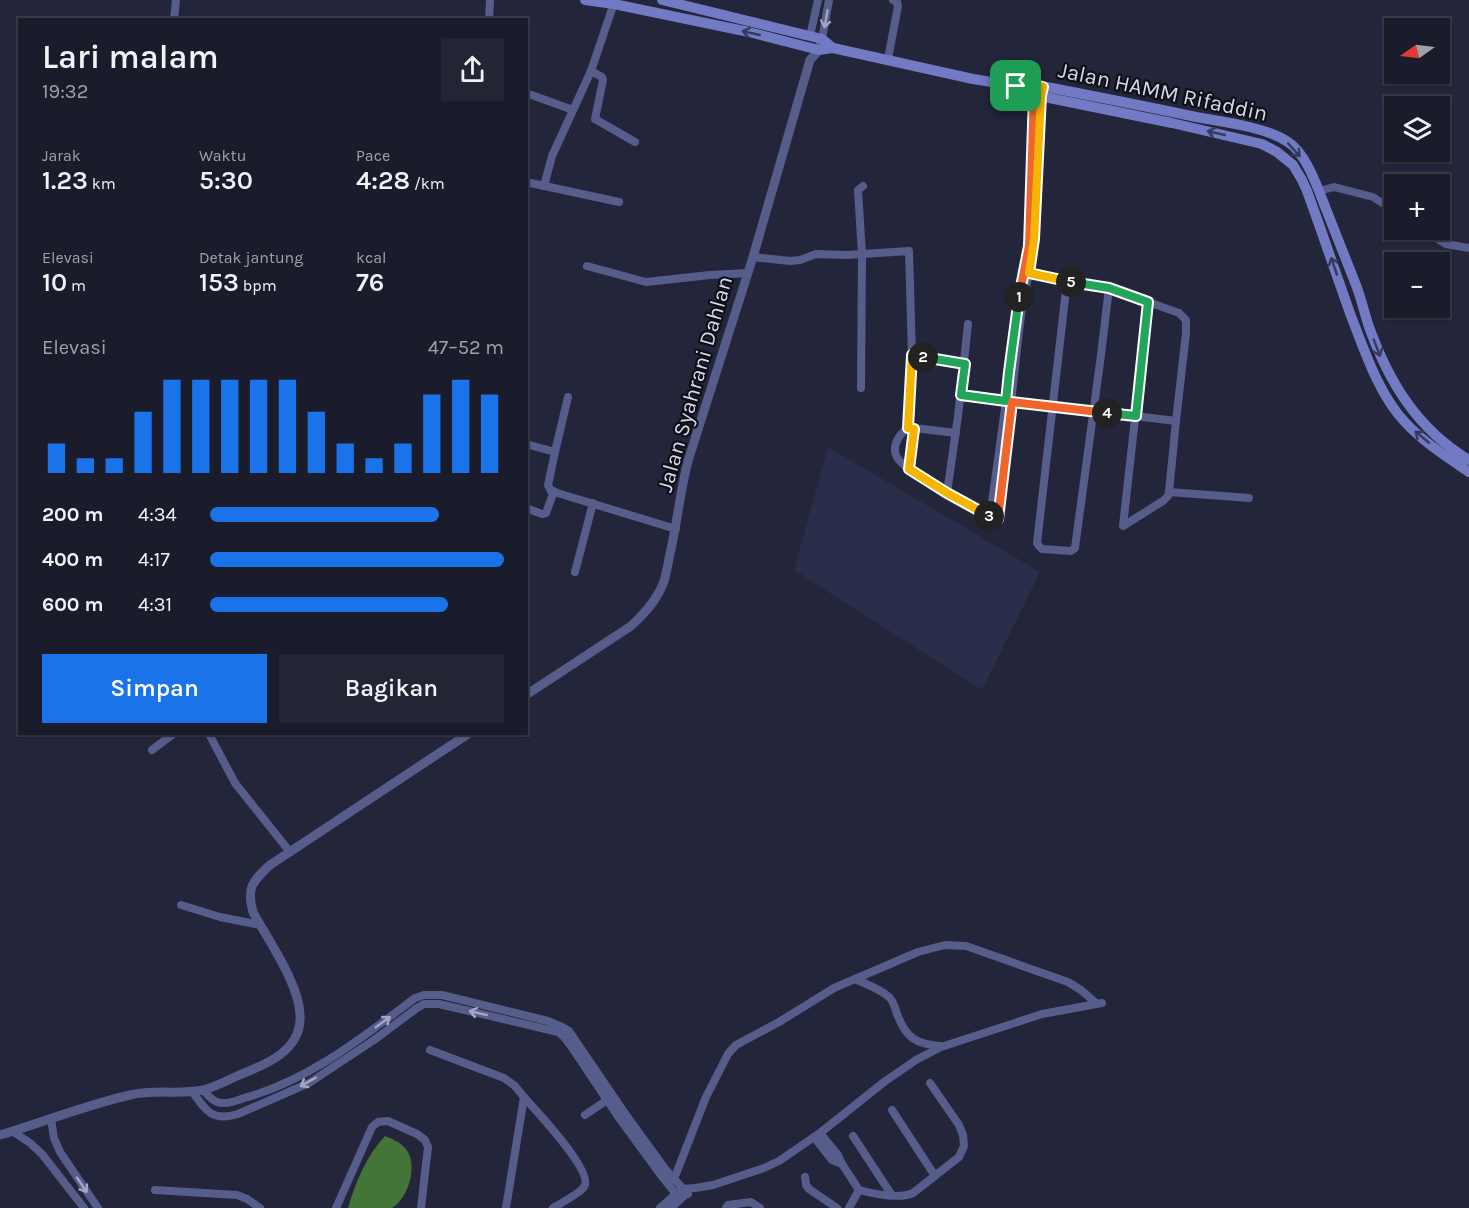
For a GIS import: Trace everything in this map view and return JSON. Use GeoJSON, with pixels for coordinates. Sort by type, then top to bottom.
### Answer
{"type":"FeatureCollection","features":[{"type":"Feature","properties":{"kind":"main road"},"geometry":{"type":"LineString","coordinates":[[585,0],[614,2],[749,33],[815,43]]}},
{"type":"Feature","properties":{"kind":"main road"},"geometry":{"type":"LineString","coordinates":[[662,0],[815,43]]}},
{"type":"Feature","properties":{"kind":"main road","name":"Jalan HAMM Rifaddin"},"geometry":{"type":"LineString","coordinates":[[815,43],[973,79],[1016,86],[1026,83],[1038,90],[1262,144],[1277,152],[1293,165],[1302,180],[1367,358],[1398,414],[1420,436],[1469,472]]}},
{"type":"Feature","properties":{"kind":"main road","name":"Jalan HAMM Rifaddin"},"geometry":{"type":"LineString","coordinates":[[1038,90],[1219,121],[1270,133],[1289,142],[1312,174],[1357,287],[1368,325],[1390,376],[1409,408],[1450,449],[1469,460]]}},
{"type":"Feature","properties":{"kind":"main road"},"geometry":{"type":"LineString","coordinates":[[1356,329],[1368,325]]}},
{"type":"Feature","properties":{"kind":"street"},"geometry":{"type":"LineString","coordinates":[[174,18],[176,0]]}},
{"type":"Feature","properties":{"kind":"street"},"geometry":{"type":"LineString","coordinates":[[489,18],[490,0]]}},
{"type":"Feature","properties":{"kind":"street"},"geometry":{"type":"LineString","coordinates":[[815,43],[818,0]]}},
{"type":"Feature","properties":{"kind":"street"},"geometry":{"type":"LineString","coordinates":[[815,43],[830,0]]}},
{"type":"Feature","properties":{"kind":"street"},"geometry":{"type":"LineString","coordinates":[[888,59],[898,6],[893,0]]}},
{"type":"Feature","properties":{"kind":"street"},"geometry":{"type":"LineString","coordinates":[[544,186],[551,158],[591,71],[614,2]]}},
{"type":"Feature","properties":{"kind":"street","name":"Jalan Syahrani Dahlan"},"geometry":{"type":"LineString","coordinates":[[528,694],[631,626],[652,603],[664,581],[688,461],[748,273],[756,258],[815,43]]}},
{"type":"Feature","properties":{"kind":"street"},"geometry":{"type":"LineString","coordinates":[[591,71],[603,80],[595,119],[635,142]]}},
{"type":"Feature","properties":{"kind":"street"},"geometry":{"type":"LineString","coordinates":[[956,433],[911,428],[904,430],[896,442],[895,451],[898,459],[909,469],[947,493],[998,519],[1017,306],[1034,239],[1038,90]]}},
{"type":"Feature","properties":{"kind":"street"},"geometry":{"type":"LineString","coordinates":[[528,94],[573,110]]}},
{"type":"Feature","properties":{"kind":"street"},"geometry":{"type":"LineString","coordinates":[[528,182],[619,202]]}},
{"type":"Feature","properties":{"kind":"street"},"geometry":{"type":"LineString","coordinates":[[861,388],[862,254],[858,190],[863,186]]}},
{"type":"Feature","properties":{"kind":"street"},"geometry":{"type":"LineString","coordinates":[[1319,191],[1334,187],[1374,197],[1384,204]]}},
{"type":"Feature","properties":{"kind":"street"},"geometry":{"type":"LineString","coordinates":[[1439,240],[1446,244],[1469,248]]}},
{"type":"Feature","properties":{"kind":"street"},"geometry":{"type":"LineString","coordinates":[[756,258],[790,261],[816,254],[909,251],[912,355],[909,469]]}},
{"type":"Feature","properties":{"kind":"street"},"geometry":{"type":"LineString","coordinates":[[587,266],[645,282],[748,273]]}},
{"type":"Feature","properties":{"kind":"street"},"geometry":{"type":"LineString","coordinates":[[1027,273],[1109,288],[1179,313],[1185,317],[1187,323],[1168,496],[1123,526],[1148,302]]}},
{"type":"Feature","properties":{"kind":"street"},"geometry":{"type":"LineString","coordinates":[[1067,281],[1037,543],[1042,549],[1071,551],[1075,548],[1109,288]]}},
{"type":"Feature","properties":{"kind":"street"},"geometry":{"type":"LineString","coordinates":[[947,493],[965,364],[968,324]]}},
{"type":"Feature","properties":{"kind":"street"},"geometry":{"type":"LineString","coordinates":[[912,355],[965,364]]}},
{"type":"Feature","properties":{"kind":"street"},"geometry":{"type":"LineString","coordinates":[[961,395],[1176,421]]}},
{"type":"Feature","properties":{"kind":"street"},"geometry":{"type":"LineString","coordinates":[[568,397],[549,489],[676,529]]}},
{"type":"Feature","properties":{"kind":"street"},"geometry":{"type":"LineString","coordinates":[[990,516],[1009,402]]}},
{"type":"Feature","properties":{"kind":"street"},"geometry":{"type":"LineString","coordinates":[[528,445],[555,452]]}},
{"type":"Feature","properties":{"kind":"street"},"geometry":{"type":"LineString","coordinates":[[528,509],[542,514],[546,513],[554,491]]}},
{"type":"Feature","properties":{"kind":"street"},"geometry":{"type":"LineString","coordinates":[[1169,492],[1249,498]]}},
{"type":"Feature","properties":{"kind":"street"},"geometry":{"type":"LineString","coordinates":[[575,572],[593,503]]}},
{"type":"Feature","properties":{"kind":"street"},"geometry":{"type":"LineString","coordinates":[[153,750],[172,735]]}},
{"type":"Feature","properties":{"kind":"street"},"geometry":{"type":"LineString","coordinates":[[210,735],[235,783],[290,852]]}},
{"type":"Feature","properties":{"kind":"street"},"geometry":{"type":"LineString","coordinates":[[0,1135],[111,1099],[137,1093],[203,1090],[279,1056],[292,1043],[298,1031],[300,1015],[297,997],[290,978],[253,912],[250,892],[254,880],[270,865],[466,735]]}},
{"type":"Feature","properties":{"kind":"street"},"geometry":{"type":"LineString","coordinates":[[181,905],[220,917],[260,925]]}},
{"type":"Feature","properties":{"kind":"street"},"geometry":{"type":"LineString","coordinates":[[660,1208],[695,1188],[713,1185],[779,1161],[817,1135],[884,1082],[916,1060],[941,1047],[1042,1014],[1099,1003],[1068,982],[966,946],[945,945],[918,952],[834,988],[736,1045],[728,1054],[706,1097],[671,1181]]}},
{"type":"Feature","properties":{"kind":"street"},"geometry":{"type":"LineString","coordinates":[[855,979],[891,999],[906,1032],[914,1039],[924,1045],[941,1047]]}},
{"type":"Feature","properties":{"kind":"street"},"geometry":{"type":"LineString","coordinates":[[203,1090],[210,1098],[228,1103],[255,1095],[304,1074],[354,1044],[415,998],[424,995],[442,995],[548,1021],[569,1031],[682,1194]]}},
{"type":"Feature","properties":{"kind":"street"},"geometry":{"type":"LineString","coordinates":[[192,1091],[206,1111],[212,1115],[228,1118],[309,1083],[417,1008],[430,1003],[438,1004],[558,1032],[571,1046],[660,1174],[671,1181]]}},
{"type":"Feature","properties":{"kind":"street"},"geometry":{"type":"LineString","coordinates":[[430,1050],[504,1078],[515,1086],[561,1140],[584,1171],[586,1181],[584,1187],[553,1208]]}},
{"type":"Feature","properties":{"kind":"street"},"geometry":{"type":"LineString","coordinates":[[817,1135],[838,1155],[859,1190],[906,1196],[913,1193],[959,1157],[964,1146],[958,1125],[930,1083]]}},
{"type":"Feature","properties":{"kind":"street"},"geometry":{"type":"LineString","coordinates":[[506,1208],[524,1097]]}},
{"type":"Feature","properties":{"kind":"street"},"geometry":{"type":"LineString","coordinates":[[244,1098],[248,1109]]}},
{"type":"Feature","properties":{"kind":"street"},"geometry":{"type":"LineString","coordinates":[[585,1115],[607,1100]]}},
{"type":"Feature","properties":{"kind":"street"},"geometry":{"type":"LineString","coordinates":[[892,1110],[935,1176]]}},
{"type":"Feature","properties":{"kind":"street"},"geometry":{"type":"LineString","coordinates":[[51,1119],[54,1138],[60,1152],[98,1208]]}},
{"type":"Feature","properties":{"kind":"street"},"geometry":{"type":"LineString","coordinates":[[336,1208],[372,1127],[378,1122],[388,1121],[417,1134],[425,1140],[428,1147],[422,1208]]}},
{"type":"Feature","properties":{"kind":"street"},"geometry":{"type":"LineString","coordinates":[[12,1131],[30,1143],[49,1162],[84,1208]]}},
{"type":"Feature","properties":{"kind":"street"},"geometry":{"type":"LineString","coordinates":[[853,1136],[891,1194]]}},
{"type":"Feature","properties":{"kind":"street"},"geometry":{"type":"LineString","coordinates":[[49,1162],[60,1152]]}},
{"type":"Feature","properties":{"kind":"street"},"geometry":{"type":"LineString","coordinates":[[806,1177],[806,1185],[809,1189],[837,1208]]}},
{"type":"Feature","properties":{"kind":"street"},"geometry":{"type":"LineString","coordinates":[[155,1190],[237,1195],[260,1208]]}},
{"type":"Feature","properties":{"kind":"street"},"geometry":{"type":"LineString","coordinates":[[849,1208],[859,1190]]}},
{"type":"Feature","properties":{"kind":"street"},"geometry":{"type":"LineString","coordinates":[[671,1208],[682,1194]]}},
{"type":"Feature","properties":{"kind":"street"},"geometry":{"type":"LineString","coordinates":[[726,1208],[728,1205],[752,1202],[760,1208]]}},
{"type":"Feature","properties":{"kind":"shaded area"},"geometry":{"type":"Polygon","coordinates":[[[828,447],[1040,572],[982,690],[794,570],[828,447]]]}},
{"type":"Feature","properties":{"kind":"shaded area"},"geometry":{"type":"Polygon","coordinates":[[[385,1136],[401,1144],[409,1154],[412,1171],[403,1197],[392,1208],[348,1208],[362,1170],[385,1136]]]}},
{"type":"Feature","properties":{"kind":"route"},"geometry":{"type":"LineString","coordinates":[[1026,83],[1043,87],[1034,239],[1029,273],[1109,288],[1148,302],[1136,416],[1012,402],[998,519],[967,504],[909,469],[914,429],[908,428],[912,355],[965,364],[961,395],[1006,401],[1017,306],[1029,246],[1034,94],[1025,93],[1016,86],[1026,83]]}}]}
